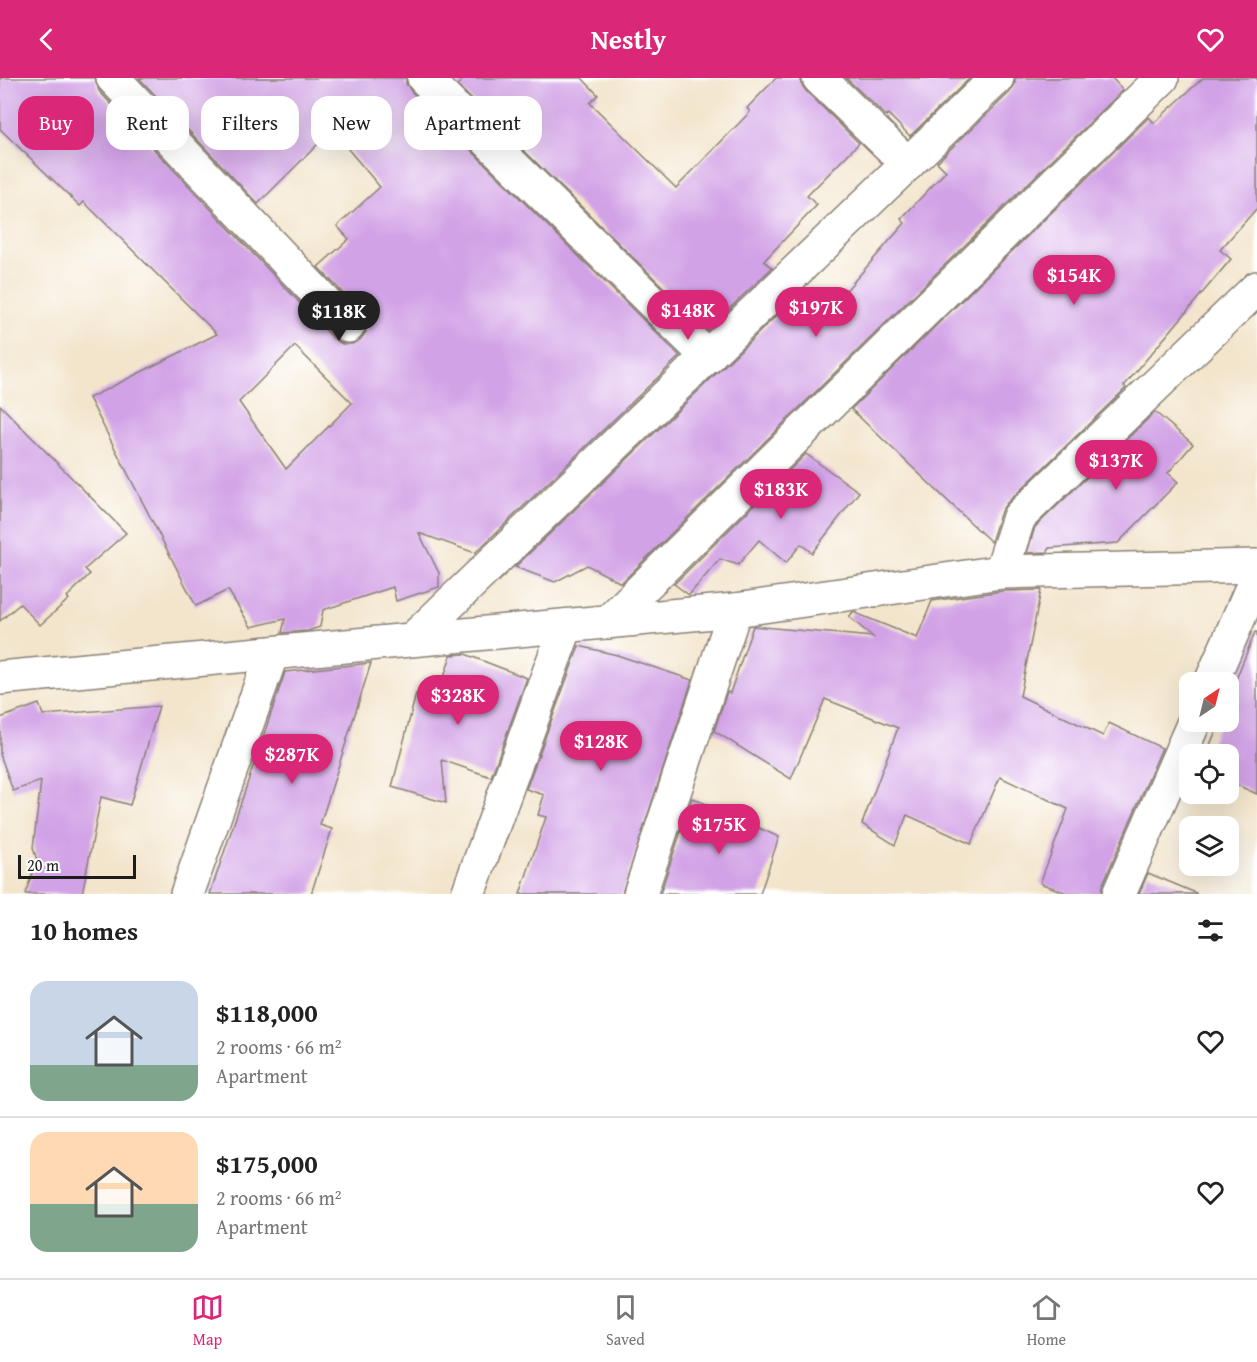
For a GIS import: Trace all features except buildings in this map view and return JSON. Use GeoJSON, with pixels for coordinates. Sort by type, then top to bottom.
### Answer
{"type":"FeatureCollection","features":[{"type":"Feature","properties":{"kind":"street"},"geometry":{"type":"LineString","coordinates":[[113,78],[348,326]]}},
{"type":"Feature","properties":{"kind":"street"},"geometry":{"type":"LineString","coordinates":[[424,78],[708,357]]}},
{"type":"Feature","properties":{"kind":"street"},"geometry":{"type":"LineString","coordinates":[[819,78],[908,164]]}},
{"type":"Feature","properties":{"kind":"street"},"geometry":{"type":"LineString","coordinates":[[413,639],[997,78]]}},
{"type":"Feature","properties":{"kind":"street"},"geometry":{"type":"LineString","coordinates":[[608,622],[1162,78]]}},
{"type":"Feature","properties":{"kind":"street"},"geometry":{"type":"LineString","coordinates":[[1001,572],[1019,517],[1257,288]]}},
{"type":"Feature","properties":{"kind":"street"},"geometry":{"type":"LineString","coordinates":[[0,678],[735,610],[1001,572],[1257,566]]}},
{"type":"Feature","properties":{"kind":"street"},"geometry":{"type":"LineString","coordinates":[[1215,672],[1257,576]]}},
{"type":"Feature","properties":{"kind":"street"},"geometry":{"type":"LineString","coordinates":[[640,894],[735,610]]}},
{"type":"Feature","properties":{"kind":"street"},"geometry":{"type":"LineString","coordinates":[[468,894],[566,626]]}},
{"type":"Feature","properties":{"kind":"street"},"geometry":{"type":"LineString","coordinates":[[187,894],[272,653]]}},
{"type":"Feature","properties":{"kind":"street"},"geometry":{"type":"LineString","coordinates":[[1119,894],[1190,732]]}}]}
